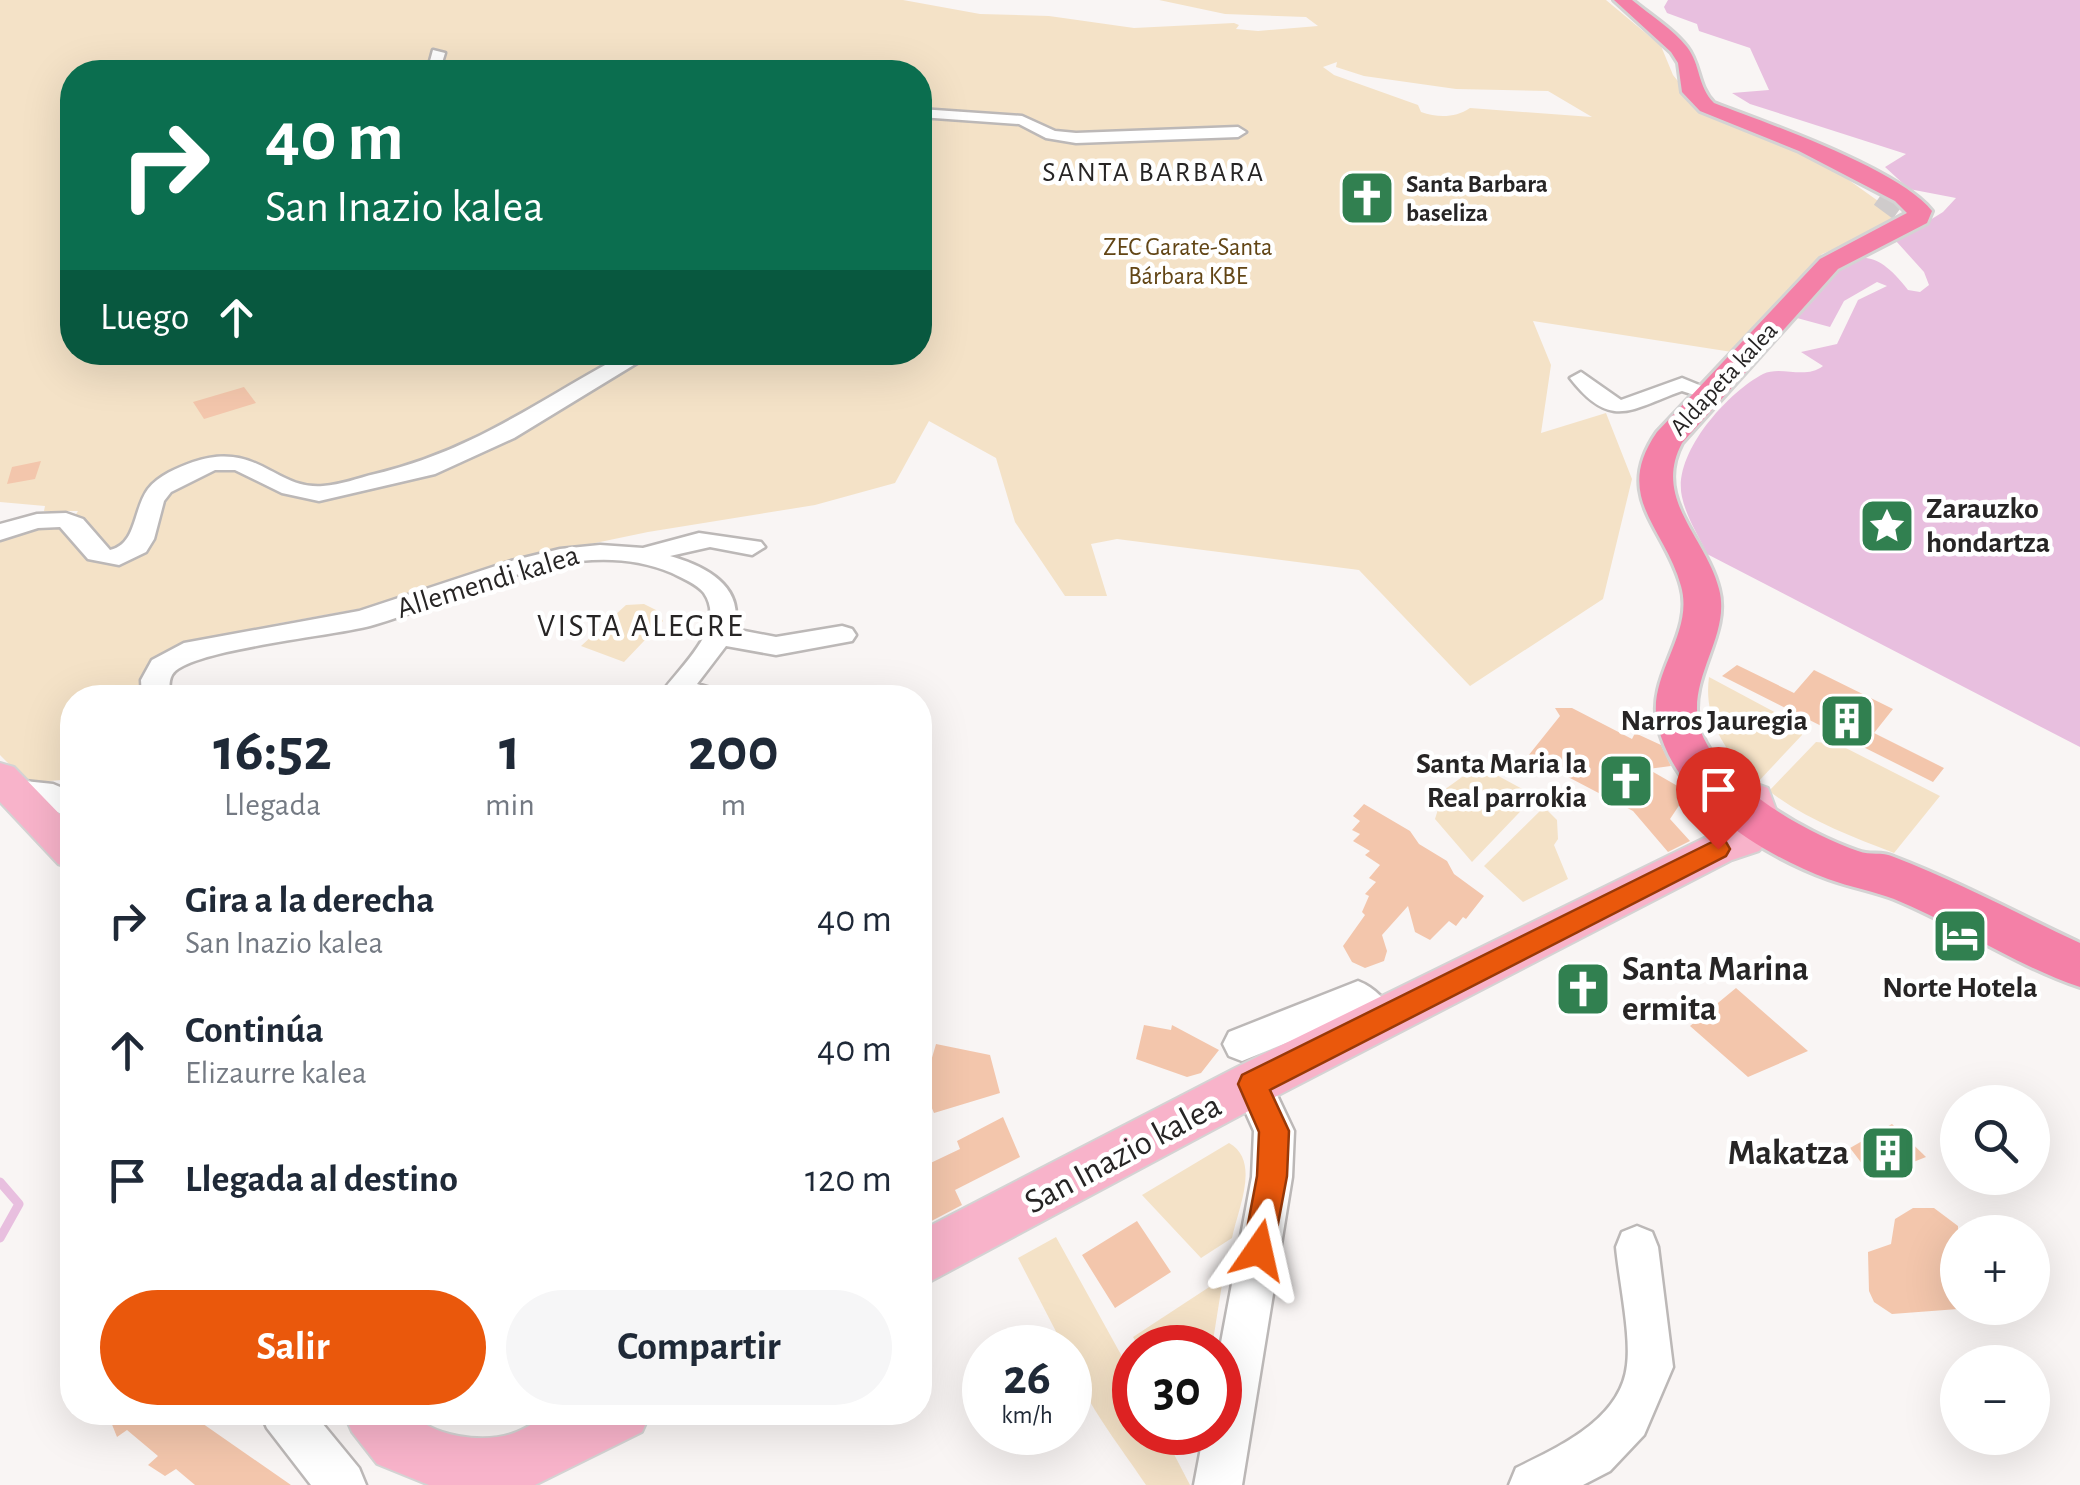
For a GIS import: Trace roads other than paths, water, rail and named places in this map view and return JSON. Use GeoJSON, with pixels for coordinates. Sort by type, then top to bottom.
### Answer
{"type":"FeatureCollection","features":[{"type":"Feature","properties":{"kind":"highway"},"geometry":{"type":"LineString","coordinates":[[1622,0],[1679,48],[1692,92],[1700,101],[1731,118],[1824,155],[1914,204],[1920,211],[1918,218],[1895,210],[1824,155]]}},
{"type":"Feature","properties":{"kind":"highway","name":"Aldapeta kalea"},"geometry":{"type":"LineString","coordinates":[[1676,698],[1680,672],[1700,626],[1704,603],[1698,578],[1656,494],[1654,471],[1663,446],[1829,264],[1895,210]]}},
{"type":"Feature","properties":{"kind":"highway"},"geometry":{"type":"LineString","coordinates":[[1676,698],[1679,734],[1705,774],[1745,822],[1869,871],[2080,966]]}},
{"type":"Feature","properties":{"kind":"highway"},"geometry":{"type":"LineString","coordinates":[[1676,698],[1720,762],[1745,822]]}},
{"type":"Feature","properties":{"kind":"main road"},"geometry":{"type":"LineString","coordinates":[[7,785],[60,840]]}},
{"type":"Feature","properties":{"kind":"main road","name":"San Inazio kalea"},"geometry":{"type":"LineString","coordinates":[[932,1253],[1247,1064],[1379,1021],[1745,822]]}},
{"type":"Feature","properties":{"kind":"main road"},"geometry":{"type":"LineString","coordinates":[[383,1425],[434,1474],[514,1464],[595,1425]]}},
{"type":"Feature","properties":{"kind":"street"},"geometry":{"type":"LineString","coordinates":[[437,60],[438,53]]}},
{"type":"Feature","properties":{"kind":"street"},"geometry":{"type":"LineString","coordinates":[[932,114],[1022,120],[1051,135],[1076,138],[1238,132]]}},
{"type":"Feature","properties":{"kind":"street"},"geometry":{"type":"LineString","coordinates":[[0,532],[22,524],[60,520],[74,524],[98,555],[114,559],[136,552],[142,543],[146,510],[160,489],[211,464],[238,461],[302,493],[322,494],[427,469],[460,457],[622,365]]}},
{"type":"Feature","properties":{"kind":"street"},"geometry":{"type":"LineString","coordinates":[[1582,378],[1598,396],[1620,408],[1632,409],[1682,384],[1710,394]]}},
{"type":"Feature","properties":{"kind":"street"},"geometry":{"type":"LineString","coordinates":[[648,555],[678,543],[712,537],[752,546]]}},
{"type":"Feature","properties":{"kind":"street","name":"Allemendi kalea"},"geometry":{"type":"LineString","coordinates":[[154,685],[161,669],[183,653],[390,612],[516,569],[588,551],[648,555],[709,581],[720,598],[726,619],[722,636]]}},
{"type":"Feature","properties":{"kind":"street"},"geometry":{"type":"LineString","coordinates":[[681,685],[701,656],[722,636],[776,646],[842,636]]}},
{"type":"Feature","properties":{"kind":"street"},"geometry":{"type":"LineString","coordinates":[[7,785],[60,800]]}},
{"type":"Feature","properties":{"kind":"street"},"geometry":{"type":"LineString","coordinates":[[1218,1485],[1272,1176],[1274,1131],[1247,1064]]}},
{"type":"Feature","properties":{"kind":"street"},"geometry":{"type":"LineString","coordinates":[[1533,1485],[1593,1454],[1628,1419],[1650,1368],[1637,1247]]}},
{"type":"Feature","properties":{"kind":"street"},"geometry":{"type":"LineString","coordinates":[[294,1425],[342,1485]]}},
{"type":"Feature","properties":{"kind":"waterway"},"geometry":{"type":"LineString","coordinates":[[0,1182],[19,1204],[0,1238]]}},
{"type":"Feature","properties":{"kind":"tunnel"},"geometry":{"type":"LineString","coordinates":[[1881,195],[1900,209]]}},
{"type":"Feature","properties":{"kind":"place","name":"Santa Barbara baseliza"},"geometry":{"type":"Point","coordinates":[1367,198]}},
{"type":"Feature","properties":{"kind":"place","name":"Zarauzko hondartza"},"geometry":{"type":"Point","coordinates":[1887,526]}},
{"type":"Feature","properties":{"kind":"place","name":"Narros Jauregia"},"geometry":{"type":"Point","coordinates":[1847,721]}},
{"type":"Feature","properties":{"kind":"place","name":"Santa Maria la Real parrokia"},"geometry":{"type":"Point","coordinates":[1626,781]}},
{"type":"Feature","properties":{"kind":"place","name":"Norte Hotela"},"geometry":{"type":"Point","coordinates":[1960,936]}},
{"type":"Feature","properties":{"kind":"place","name":"Santa Marina ermita"},"geometry":{"type":"Point","coordinates":[1583,989]}},
{"type":"Feature","properties":{"kind":"place","name":"Makatza"},"geometry":{"type":"Point","coordinates":[1888,1153]}},
{"type":"Feature","properties":{"kind":"district","name":"SANTA BARBARA"},"geometry":{"type":"Point","coordinates":[1154,173]}},
{"type":"Feature","properties":{"kind":"district","name":"VISTA ALEGRE"},"geometry":{"type":"Point","coordinates":[641,626]}},
{"type":"Feature","properties":{"kind":"park label","name":"ZEC Garate-Santa Bárbara KBE"},"geometry":{"type":"Point","coordinates":[1188,262]}}]}
